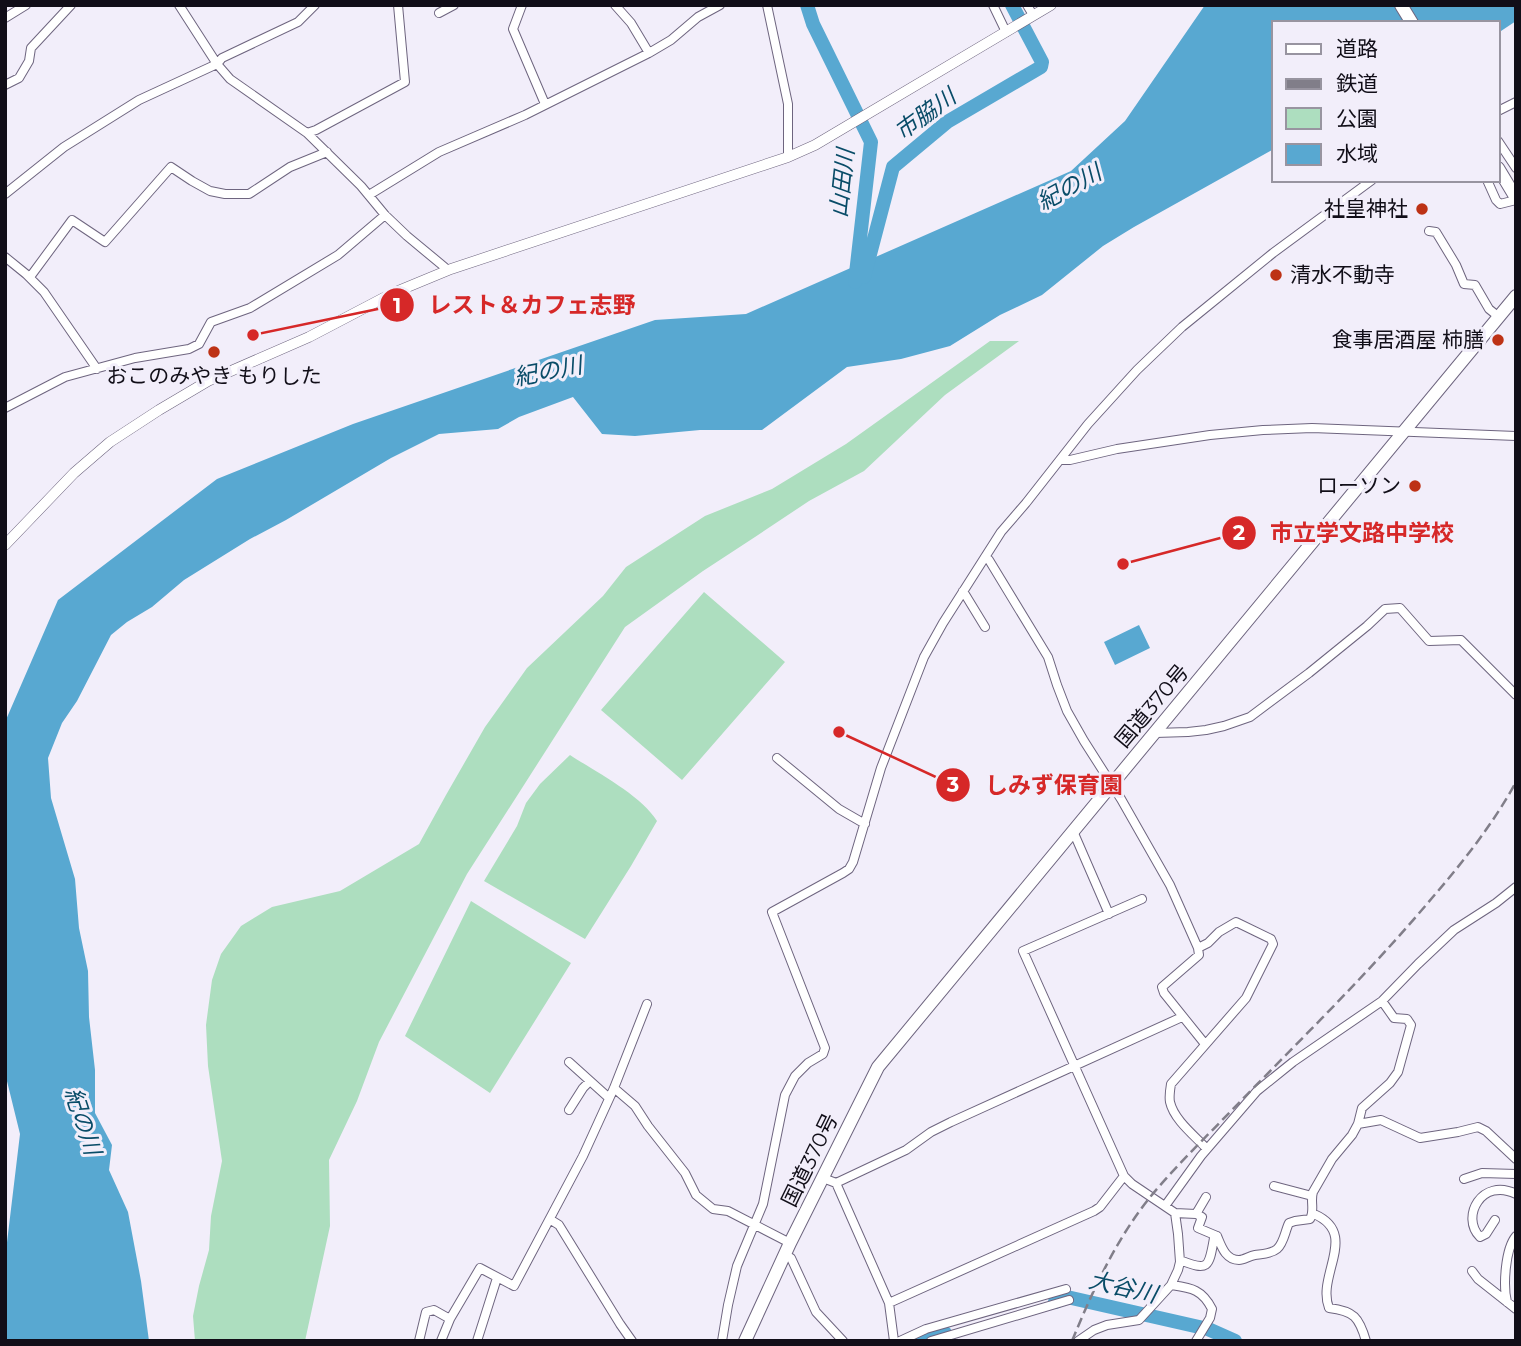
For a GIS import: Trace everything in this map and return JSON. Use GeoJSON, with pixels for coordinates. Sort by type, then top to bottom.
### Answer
{"type":"FeatureCollection","features":[{"type":"Feature","properties":{"kind":"highway"},"geometry":{"type":"LineString","coordinates":[[1401,5],[1411,21]]}},
{"type":"Feature","properties":{"kind":"highway"},"geometry":{"type":"LineString","coordinates":[[1500,171],[1516,199]]}},
{"type":"Feature","properties":{"kind":"highway","name":"国道370号"},"geometry":{"type":"LineString","coordinates":[[745,1341],[878,1067],[1514,302]]}},
{"type":"Feature","properties":{"kind":"street"},"geometry":{"type":"LineString","coordinates":[[5,18],[26,5]]}},
{"type":"Feature","properties":{"kind":"street"},"geometry":{"type":"LineString","coordinates":[[5,85],[19,78],[29,61],[31,48],[71,5]]}},
{"type":"Feature","properties":{"kind":"street"},"geometry":{"type":"LineString","coordinates":[[179,5],[217,64],[230,79],[307,133],[369,195],[385,215],[448,270]]}},
{"type":"Feature","properties":{"kind":"street"},"geometry":{"type":"LineString","coordinates":[[5,194],[64,147],[139,100],[298,22],[315,5]]}},
{"type":"Feature","properties":{"kind":"street"},"geometry":{"type":"LineString","coordinates":[[307,133],[405,82],[398,5]]}},
{"type":"Feature","properties":{"kind":"street"},"geometry":{"type":"LineString","coordinates":[[439,13],[454,5]]}},
{"type":"Feature","properties":{"kind":"street"},"geometry":{"type":"LineString","coordinates":[[522,5],[513,29],[545,104]]}},
{"type":"Feature","properties":{"kind":"street"},"geometry":{"type":"LineString","coordinates":[[615,5],[631,23],[649,53]]}},
{"type":"Feature","properties":{"kind":"street"},"geometry":{"type":"LineString","coordinates":[[369,195],[439,152],[525,115],[649,53],[671,40],[698,17],[720,5]]}},
{"type":"Feature","properties":{"kind":"street"},"geometry":{"type":"LineString","coordinates":[[767,5],[788,104],[788,158]]}},
{"type":"Feature","properties":{"kind":"street"},"geometry":{"type":"LineString","coordinates":[[993,5],[1006,32]]}},
{"type":"Feature","properties":{"kind":"street"},"geometry":{"type":"LineString","coordinates":[[1027,5],[1034,15]]}},
{"type":"Feature","properties":{"kind":"street"},"geometry":{"type":"LineString","coordinates":[[5,545],[74,473],[110,442],[208,382],[309,337],[393,293],[448,270],[788,158],[815,145],[1051,5]]}},
{"type":"Feature","properties":{"kind":"street"},"geometry":{"type":"LineString","coordinates":[[1500,110],[1516,102]]}},
{"type":"Feature","properties":{"kind":"street"},"geometry":{"type":"LineString","coordinates":[[1500,144],[1516,168]]}},
{"type":"Feature","properties":{"kind":"street"},"geometry":{"type":"LineString","coordinates":[[30,277],[72,220],[104,242],[171,167],[210,191],[249,194],[290,167],[327,152]]}},
{"type":"Feature","properties":{"kind":"street"},"geometry":{"type":"LineString","coordinates":[[722,1341],[737,1266],[763,1204],[789,1086],[808,1063],[824,1054],[825,1048],[772,912],[849,869],[881,768],[924,657],[1001,531],[1088,424],[1130,377],[1182,327],[1272,254],[1369,182]]}},
{"type":"Feature","properties":{"kind":"street"},"geometry":{"type":"LineString","coordinates":[[1488,182],[1500,204],[1516,199]]}},
{"type":"Feature","properties":{"kind":"street"},"geometry":{"type":"LineString","coordinates":[[5,408],[65,377],[135,358],[189,349],[199,344],[211,323],[250,307],[338,255],[385,215]]}},
{"type":"Feature","properties":{"kind":"street"},"geometry":{"type":"LineString","coordinates":[[1429,231],[1436,232],[1464,284],[1475,285],[1489,309],[1499,317]]}},
{"type":"Feature","properties":{"kind":"street"},"geometry":{"type":"LineString","coordinates":[[5,257],[44,292],[97,369]]}},
{"type":"Feature","properties":{"kind":"street"},"geometry":{"type":"LineString","coordinates":[[1060,460],[1117,449],[1263,429],[1312,428],[1516,436]]}},
{"type":"Feature","properties":{"kind":"street"},"geometry":{"type":"LineString","coordinates":[[985,557],[1014,599],[1048,657],[1056,685],[1084,741],[1170,885],[1199,955],[1162,987],[1182,1017],[1205,1044]]}},
{"type":"Feature","properties":{"kind":"street"},"geometry":{"type":"LineString","coordinates":[[963,591],[985,627]]}},
{"type":"Feature","properties":{"kind":"street"},"geometry":{"type":"LineString","coordinates":[[1155,733],[1206,730],[1250,717],[1385,609],[1401,608],[1429,641],[1461,640],[1516,695]]}},
{"type":"Feature","properties":{"kind":"street"},"geometry":{"type":"LineString","coordinates":[[777,758],[839,809],[865,824]]}},
{"type":"Feature","properties":{"kind":"street"},"geometry":{"type":"LineString","coordinates":[[1073,831],[1109,914]]}},
{"type":"Feature","properties":{"kind":"street"},"geometry":{"type":"LineString","coordinates":[[1165,1206],[1207,1149],[1257,1091],[1293,1062],[1382,1001],[1454,930],[1516,887]]}},
{"type":"Feature","properties":{"kind":"street"},"geometry":{"type":"LineString","coordinates":[[1142,900],[1023,951],[1124,1176],[1175,1213],[1202,1217],[1198,1228],[1217,1236],[1227,1256],[1240,1260],[1250,1255],[1277,1250],[1289,1223],[1310,1219],[1314,1214],[1312,1196],[1332,1159],[1352,1135],[1362,1108],[1390,1083],[1398,1072],[1411,1025],[1407,1019],[1394,1018],[1382,1001]]}},
{"type":"Feature","properties":{"kind":"street"},"geometry":{"type":"LineString","coordinates":[[1198,948],[1236,922],[1271,939],[1273,944],[1246,998],[1171,1084],[1169,1101],[1173,1111],[1207,1149]]}},
{"type":"Feature","properties":{"kind":"street"},"geometry":{"type":"LineString","coordinates":[[449,1341],[441,1340],[450,1319],[480,1269],[514,1286],[583,1156],[614,1088],[647,1004]]}},
{"type":"Feature","properties":{"kind":"street"},"geometry":{"type":"LineString","coordinates":[[836,1183],[906,1150],[951,1122],[1182,1017]]}},
{"type":"Feature","properties":{"kind":"street"},"geometry":{"type":"LineString","coordinates":[[569,1062],[609,1098]]}},
{"type":"Feature","properties":{"kind":"street"},"geometry":{"type":"LineString","coordinates":[[569,1110],[590,1081]]}},
{"type":"Feature","properties":{"kind":"street"},"geometry":{"type":"LineString","coordinates":[[614,1088],[635,1105],[685,1173],[696,1195],[713,1209],[728,1211],[754,1225],[788,1249],[816,1312],[843,1341]]}},
{"type":"Feature","properties":{"kind":"street"},"geometry":{"type":"LineString","coordinates":[[1358,1124],[1381,1120],[1420,1138],[1478,1127],[1516,1159]]}},
{"type":"Feature","properties":{"kind":"street"},"geometry":{"type":"LineString","coordinates":[[1464,1179],[1482,1173],[1516,1174]]}},
{"type":"Feature","properties":{"kind":"street"},"geometry":{"type":"LineString","coordinates":[[889,1303],[1094,1211],[1124,1176]]}},
{"type":"Feature","properties":{"kind":"street"},"geometry":{"type":"LineString","coordinates":[[823,1178],[836,1183],[889,1303],[894,1341]]}},
{"type":"Feature","properties":{"kind":"street"},"geometry":{"type":"LineString","coordinates":[[1274,1186],[1312,1196]]}},
{"type":"Feature","properties":{"kind":"street"},"geometry":{"type":"LineString","coordinates":[[1495,1220],[1486,1234],[1480,1237],[1476,1233],[1474,1214],[1480,1197],[1495,1190],[1516,1194]]}},
{"type":"Feature","properties":{"kind":"street"},"geometry":{"type":"LineString","coordinates":[[1196,1214],[1206,1196]]}},
{"type":"Feature","properties":{"kind":"street"},"geometry":{"type":"LineString","coordinates":[[1077,1341],[1107,1325],[1139,1320],[1171,1285],[1180,1260],[1175,1213]]}},
{"type":"Feature","properties":{"kind":"street"},"geometry":{"type":"LineString","coordinates":[[1314,1214],[1328,1223],[1336,1243],[1325,1299],[1329,1308],[1352,1314],[1358,1321],[1366,1341]]}},
{"type":"Feature","properties":{"kind":"street"},"geometry":{"type":"LineString","coordinates":[[551,1220],[559,1225],[632,1341]]}},
{"type":"Feature","properties":{"kind":"street"},"geometry":{"type":"LineString","coordinates":[[1180,1260],[1196,1267],[1208,1263],[1214,1238],[1217,1236]]}},
{"type":"Feature","properties":{"kind":"street"},"geometry":{"type":"LineString","coordinates":[[1507,1302],[1504,1292],[1512,1241],[1516,1236]]}},
{"type":"Feature","properties":{"kind":"street"},"geometry":{"type":"LineString","coordinates":[[1472,1271],[1478,1279],[1516,1309]]}},
{"type":"Feature","properties":{"kind":"street"},"geometry":{"type":"LineString","coordinates":[[477,1341],[497,1278]]}},
{"type":"Feature","properties":{"kind":"street"},"geometry":{"type":"LineString","coordinates":[[1171,1285],[1198,1291],[1203,1294],[1212,1309],[1210,1318],[1196,1341]]}},
{"type":"Feature","properties":{"kind":"street"},"geometry":{"type":"LineString","coordinates":[[900,1341],[926,1329],[1066,1289]]}},
{"type":"Feature","properties":{"kind":"street"},"geometry":{"type":"LineString","coordinates":[[931,1341],[1069,1300]]}},
{"type":"Feature","properties":{"kind":"street"},"geometry":{"type":"LineString","coordinates":[[419,1341],[426,1312],[434,1310],[450,1319]]}},
{"type":"Feature","properties":{"kind":"green space"},"geometry":{"type":"Polygon","coordinates":[[[990,341],[1019,341],[945,395],[864,471],[809,501],[703,571],[625,627],[467,874],[379,1042],[357,1101],[329,1160],[330,1226],[305,1341],[195,1341],[193,1316],[209,1250],[211,1216],[222,1161],[208,1066],[206,1025],[212,980],[221,954],[241,926],[272,907],[340,891],[419,844],[485,727],[527,668],[603,596],[626,567],[705,516],[772,489],[846,444],[990,341]]]}},
{"type":"Feature","properties":{"kind":"green space"},"geometry":{"type":"Polygon","coordinates":[[[704,592],[785,662],[682,780],[601,710],[704,592]]]}},
{"type":"Feature","properties":{"kind":"green space"},"geometry":{"type":"Polygon","coordinates":[[[570,755],[629,793],[650,811],[657,821],[585,939],[484,881],[517,826],[526,803],[540,784],[570,755]]]}},
{"type":"Feature","properties":{"kind":"green space"},"geometry":{"type":"Polygon","coordinates":[[[471,901],[571,963],[490,1093],[405,1036],[471,901]]]}},
{"type":"Feature","properties":{"kind":"water","name":"紀の川"},"geometry":{"type":"Polygon","coordinates":[[[1205,5],[1516,5],[1516,21],[1500,32],[1500,21],[1272,21],[1272,150],[1134,227],[1103,246],[1042,295],[1000,315],[950,346],[901,359],[847,367],[762,430],[700,430],[635,436],[602,434],[573,397],[519,417],[498,429],[439,434],[391,458],[250,539],[184,580],[152,607],[111,635],[77,701],[62,723],[48,758],[51,798],[75,879],[79,928],[88,971],[89,1017],[95,1070],[95,1113],[112,1145],[109,1170],[128,1212],[149,1341],[7,1341],[5,1259],[20,1134],[5,1073],[5,722],[58,600],[217,479],[353,424],[655,320],[746,314],[1071,171],[1125,121],[1205,5]]]}},
{"type":"Feature","properties":{"kind":"water"},"geometry":{"type":"Polygon","coordinates":[[[1139,625],[1150,648],[1115,665],[1104,642],[1139,625]]]}},
{"type":"Feature","properties":{"kind":"waterway","name":"山田川"},"geometry":{"type":"LineString","coordinates":[[807,5],[813,24],[871,142],[855,282]]}},
{"type":"Feature","properties":{"kind":"waterway","name":"市脇川"},"geometry":{"type":"LineString","coordinates":[[864,277],[893,167],[947,122],[1041,67],[1042,62],[1012,5]]}},
{"type":"Feature","properties":{"kind":"waterway","name":"大谷川"},"geometry":{"type":"LineString","coordinates":[[1055,1302],[1067,1297],[1208,1329],[1235,1341]]}},
{"type":"Feature","properties":{"kind":"waterway","name":"大谷川"},"geometry":{"type":"LineString","coordinates":[[919,1341],[945,1333]]}},
{"type":"Feature","properties":{"kind":"railway"},"geometry":{"type":"LineString","coordinates":[[1072,1341],[1106,1266],[1138,1212],[1170,1174],[1408,926],[1477,842],[1516,782]]}},
{"type":"Feature","properties":{"kind":"place","name":"社皇神社"},"geometry":{"type":"Point","coordinates":[1422,209]}},
{"type":"Feature","properties":{"kind":"place","name":"清水不動寺"},"geometry":{"type":"Point","coordinates":[1276,275]}},
{"type":"Feature","properties":{"kind":"place","name":"レスト＆カフェ志野"},"geometry":{"type":"Point","coordinates":[253,335]}},
{"type":"Feature","properties":{"kind":"place","name":"食事居酒屋 柿膳"},"geometry":{"type":"Point","coordinates":[1498,340]}},
{"type":"Feature","properties":{"kind":"place","name":"おこのみやき もりした"},"geometry":{"type":"Point","coordinates":[214,352]}},
{"type":"Feature","properties":{"kind":"place","name":"ローソン"},"geometry":{"type":"Point","coordinates":[1415,486]}},
{"type":"Feature","properties":{"kind":"place","name":"市立学文路中学校"},"geometry":{"type":"Point","coordinates":[1123,564]}},
{"type":"Feature","properties":{"kind":"place","name":"しみず保育園"},"geometry":{"type":"Point","coordinates":[839,732]}}]}
